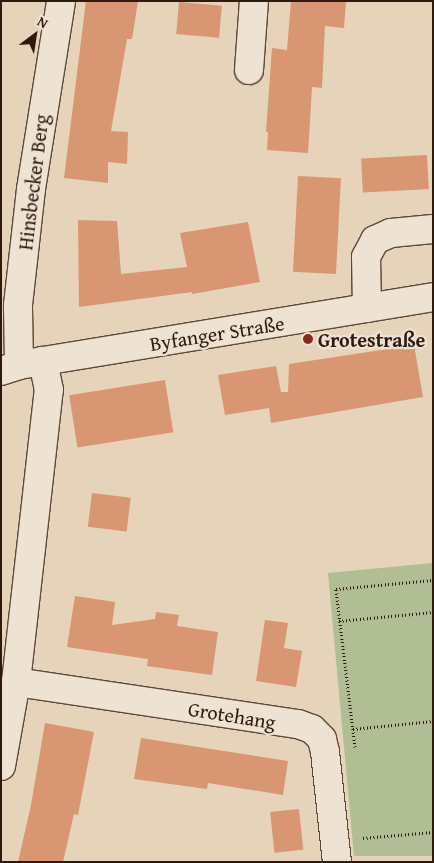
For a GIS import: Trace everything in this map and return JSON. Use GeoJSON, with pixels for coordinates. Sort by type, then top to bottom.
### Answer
{"type":"FeatureCollection","features":[{"type":"Feature","properties":{"kind":"street","name":"Hinsbecker Berg"},"geometry":{"type":"LineString","coordinates":[[21,366],[18,305],[30,199],[61,1]]}},
{"type":"Feature","properties":{"kind":"street"},"geometry":{"type":"LineString","coordinates":[[249,70],[254,1]]}},
{"type":"Feature","properties":{"kind":"street"},"geometry":{"type":"LineString","coordinates":[[367,308],[366,257],[374,240],[391,233],[433,229]]}},
{"type":"Feature","properties":{"kind":"street","name":"Byfanger Straße"},"geometry":{"type":"LineString","coordinates":[[21,366],[433,297]]}},
{"type":"Feature","properties":{"kind":"street"},"geometry":{"type":"LineString","coordinates":[[1,766],[16,682],[49,390],[21,366]]}},
{"type":"Feature","properties":{"kind":"street","name":"Grotehang"},"geometry":{"type":"LineString","coordinates":[[16,682],[298,724],[312,729],[322,739],[325,752],[337,862]]}},
{"type":"Feature","properties":{"kind":"path"},"geometry":{"type":"LineString","coordinates":[[355,749],[336,589],[433,580]]}},
{"type":"Feature","properties":{"kind":"path"},"geometry":{"type":"LineString","coordinates":[[339,621],[433,612]]}},
{"type":"Feature","properties":{"kind":"path"},"geometry":{"type":"LineString","coordinates":[[353,729],[433,721]]}},
{"type":"Feature","properties":{"kind":"path"},"geometry":{"type":"LineString","coordinates":[[362,829],[363,839],[433,832]]}},
{"type":"Feature","properties":{"kind":"green space"},"geometry":{"type":"Polygon","coordinates":[[[433,563],[433,856],[354,856],[328,573],[433,563]]]}},
{"type":"Feature","properties":{"kind":"building"},"geometry":{"type":"Polygon","coordinates":[[[86,1],[138,1],[132,39],[127,39],[111,131],[128,132],[127,164],[108,162],[108,183],[64,178],[86,1]]]}},
{"type":"Feature","properties":{"kind":"building"},"geometry":{"type":"Polygon","coordinates":[[[291,1],[346,1],[344,28],[325,26],[322,88],[312,87],[308,153],[267,150],[268,132],[266,132],[272,48],[287,50],[291,1]]]}},
{"type":"Feature","properties":{"kind":"building"},"geometry":{"type":"Polygon","coordinates":[[[179,2],[222,6],[219,38],[176,34],[179,2]]]}},
{"type":"Feature","properties":{"kind":"building"},"geometry":{"type":"Polygon","coordinates":[[[427,155],[429,189],[363,192],[361,158],[427,155]]]}},
{"type":"Feature","properties":{"kind":"building"},"geometry":{"type":"Polygon","coordinates":[[[298,176],[341,178],[336,274],[293,272],[298,176]]]}},
{"type":"Feature","properties":{"kind":"building"},"geometry":{"type":"Polygon","coordinates":[[[78,220],[117,221],[121,274],[187,267],[180,233],[248,222],[260,282],[192,294],[192,292],[79,307],[78,220]]]}},
{"type":"Feature","properties":{"kind":"building"},"geometry":{"type":"Polygon","coordinates":[[[414,345],[423,397],[271,423],[269,408],[225,415],[218,375],[276,366],[281,392],[288,392],[289,364],[414,345]]]}},
{"type":"Feature","properties":{"kind":"building"},"geometry":{"type":"Polygon","coordinates":[[[165,380],[173,432],[77,448],[69,395],[165,380]]]}},
{"type":"Feature","properties":{"kind":"building"},"geometry":{"type":"Polygon","coordinates":[[[92,493],[131,498],[127,531],[88,527],[92,493]]]}},
{"type":"Feature","properties":{"kind":"building"},"geometry":{"type":"Polygon","coordinates":[[[75,596],[115,602],[112,625],[155,619],[156,612],[179,615],[177,626],[218,632],[212,675],[147,666],[148,659],[67,647],[75,596]]]}},
{"type":"Feature","properties":{"kind":"building"},"geometry":{"type":"Polygon","coordinates":[[[265,620],[288,623],[284,648],[302,651],[296,687],[256,681],[265,620]]]}},
{"type":"Feature","properties":{"kind":"building"},"geometry":{"type":"Polygon","coordinates":[[[45,723],[94,732],[78,815],[74,814],[63,862],[18,862],[31,805],[45,723]]]}},
{"type":"Feature","properties":{"kind":"building"},"geometry":{"type":"Polygon","coordinates":[[[141,738],[288,761],[283,795],[208,783],[207,789],[134,779],[141,738]]]}},
{"type":"Feature","properties":{"kind":"building"},"geometry":{"type":"Polygon","coordinates":[[[299,809],[303,850],[274,853],[270,812],[299,809]]]}},
{"type":"Feature","properties":{"kind":"place","name":"Grotestraße"},"geometry":{"type":"Point","coordinates":[308,339]}}]}
